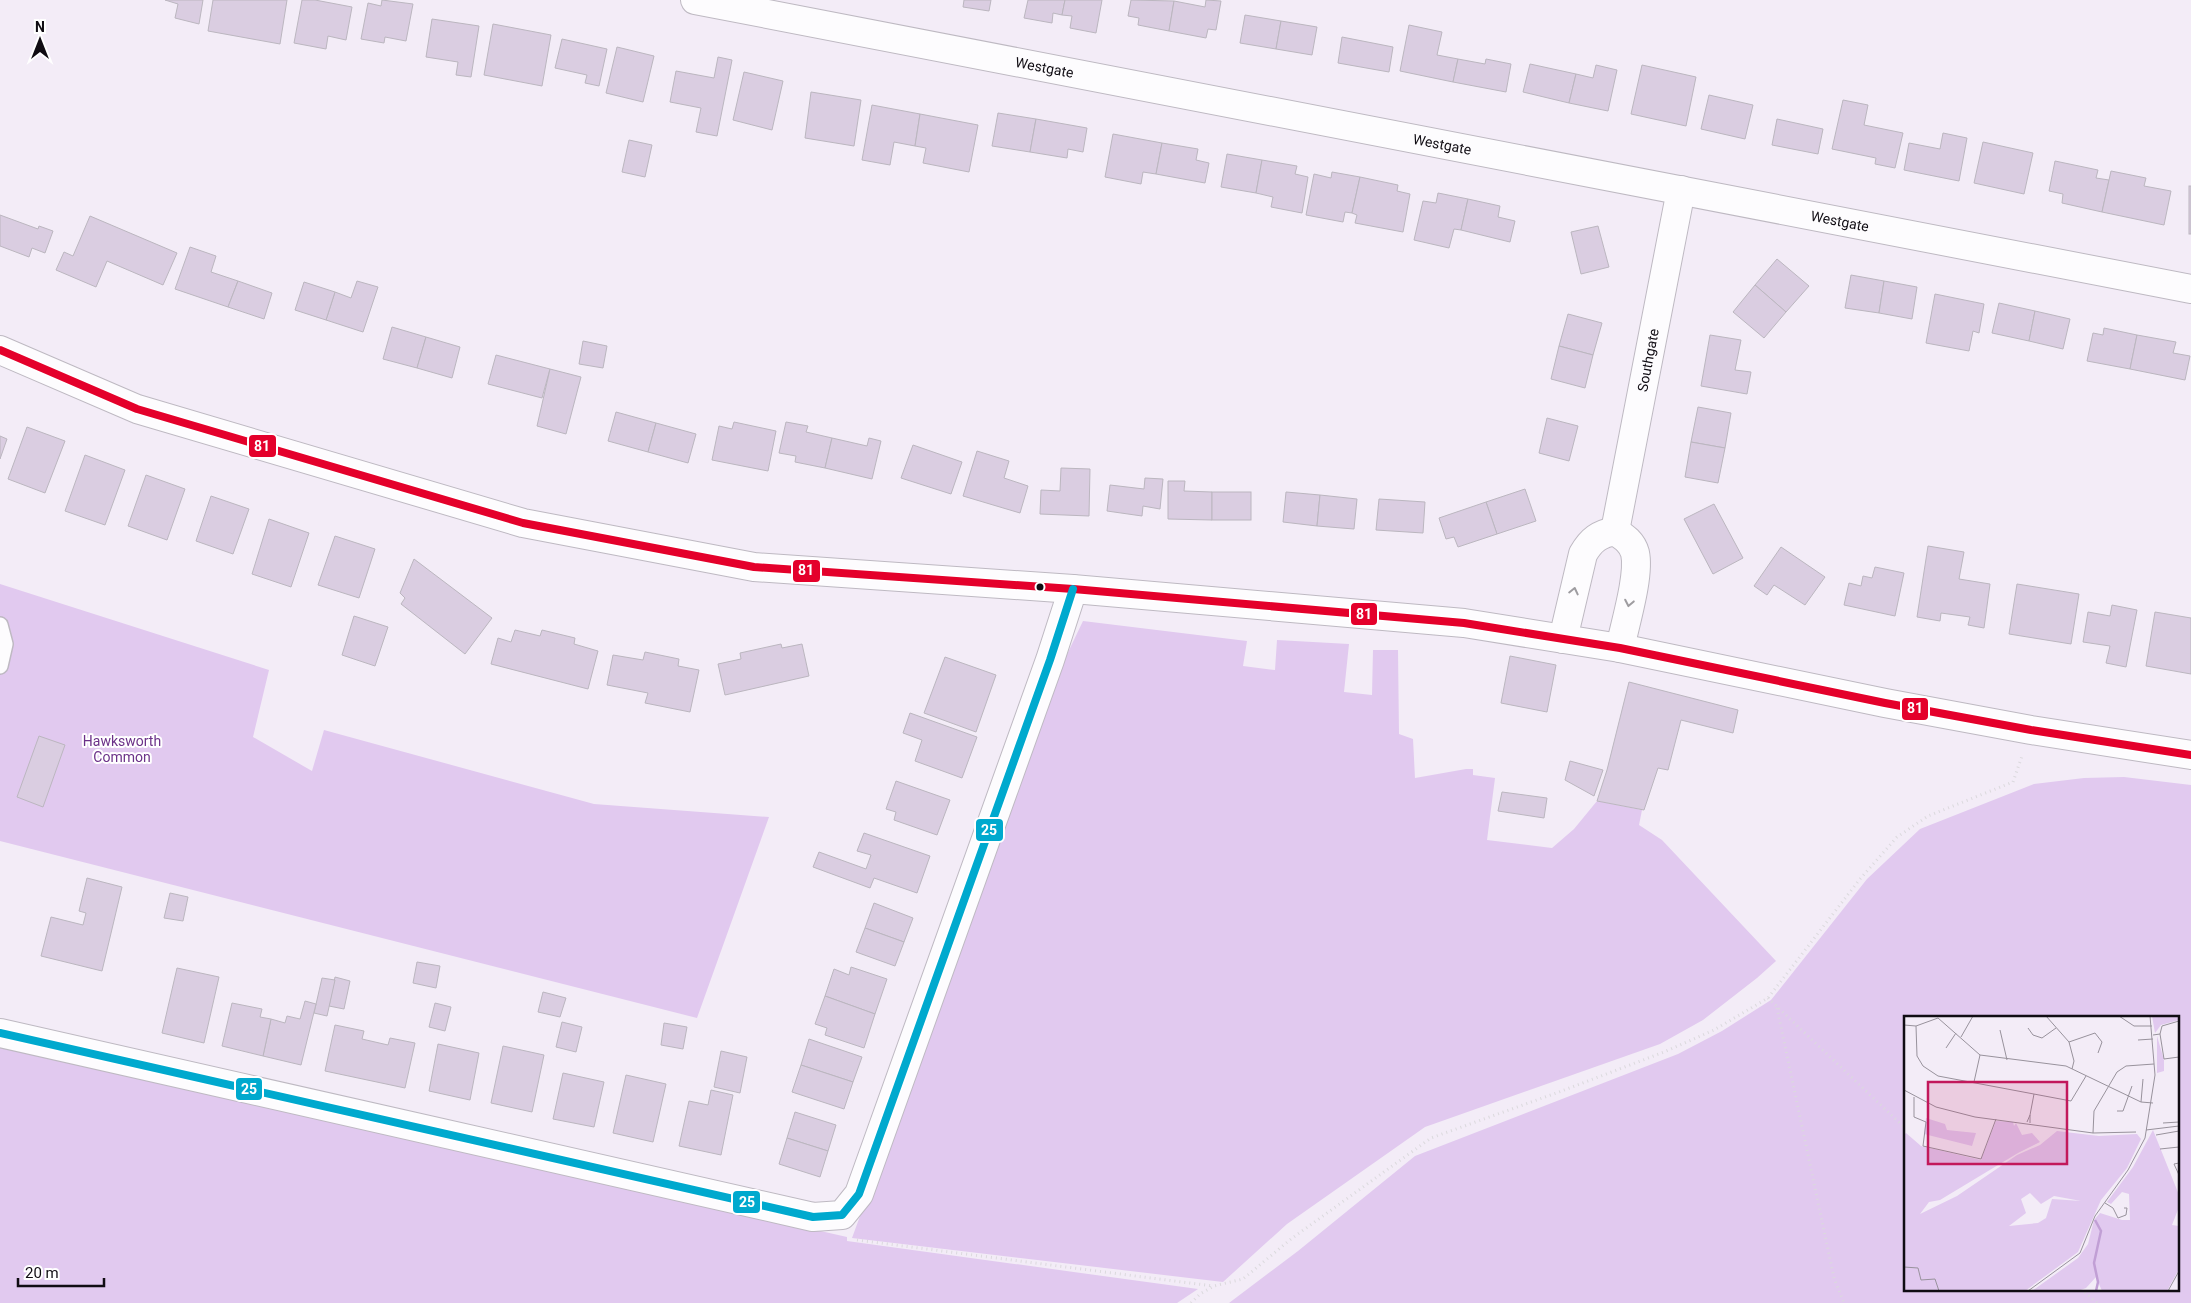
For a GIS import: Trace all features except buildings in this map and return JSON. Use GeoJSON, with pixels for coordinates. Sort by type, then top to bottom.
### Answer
{"type":"FeatureCollection","features":[{"type":"Feature","properties":{"kind":"street","name":"Westgate"},"geometry":{"type":"LineString","coordinates":[[695,0],[735,3],[2191,289]]}},
{"type":"Feature","properties":{"kind":"street","name":"Southgate"},"geometry":{"type":"LineString","coordinates":[[1615,531],[1681,190]]}},
{"type":"Feature","properties":{"kind":"street"},"geometry":{"type":"LineString","coordinates":[[0,350],[137,410],[523,523],[754,567],[1074,589],[1464,623],[1620,648],[1885,703],[2031,730],[2191,755]]}},
{"type":"Feature","properties":{"kind":"street"},"geometry":{"type":"LineString","coordinates":[[1563,639],[1582,554],[1589,543],[1603,534],[1615,531],[1628,539],[1635,551],[1636,566],[1620,648]]}},
{"type":"Feature","properties":{"kind":"street"},"geometry":{"type":"LineString","coordinates":[[0,1033],[813,1217],[842,1215],[859,1194],[1074,589]]}},
{"type":"Feature","properties":{"kind":"lane"},"geometry":{"type":"LineString","coordinates":[[0,625],[5,644],[0,666]]}},
{"type":"Feature","properties":{"kind":"path"},"geometry":{"type":"LineString","coordinates":[[1191,1303],[1200,1294],[1214,1286],[1243,1279],[1290,1239],[1430,1138],[1664,1052],[1714,1030],[1768,998],[1860,879],[1897,838],[1928,816],[2013,782],[2031,730]]}},
{"type":"Feature","properties":{"kind":"path"},"geometry":{"type":"LineString","coordinates":[[1768,998],[1904,1127]]}},
{"type":"Feature","properties":{"kind":"path"},"geometry":{"type":"LineString","coordinates":[[1777,1008],[1834,1278],[1844,1303]]}},
{"type":"Feature","properties":{"kind":"path"},"geometry":{"type":"LineString","coordinates":[[842,1215],[849,1239],[1214,1286]]}},
{"type":"Feature","properties":{"kind":"path"},"geometry":{"type":"LineString","coordinates":[[2082,1290],[2097,1303]]}},
{"type":"Feature","properties":{"kind":"green space","name":"Hawksworth Common"},"geometry":{"type":"Polygon","coordinates":[[[0,584],[269,670],[253,737],[312,771],[324,730],[594,804],[769,817],[697,1018],[0,841],[0,584]]]}},
{"type":"Feature","properties":{"kind":"green space"},"geometry":{"type":"Polygon","coordinates":[[[1083,621],[1247,641],[1243,666],[1275,670],[1277,640],[1349,644],[1344,692],[1372,695],[1373,650],[1398,650],[1399,734],[1413,739],[1415,778],[1473,769],[1473,775],[1495,778],[1487,840],[1552,848],[1574,829],[1597,801],[1642,810],[1639,825],[1662,840],[1776,961],[1703,1020],[1660,1044],[1425,1127],[1287,1224],[1223,1282],[852,1238],[1060,669],[1083,621]]]}},
{"type":"Feature","properties":{"kind":"green space"},"geometry":{"type":"Polygon","coordinates":[[[2124,777],[2191,785],[2191,1303],[1229,1303],[1298,1251],[1415,1156],[1678,1054],[1722,1031],[1771,1000],[1867,879],[1920,829],[2034,784],[2084,778],[2124,777]]]}},
{"type":"Feature","properties":{"kind":"green space"},"geometry":{"type":"Polygon","coordinates":[[[0,1046],[847,1237],[847,1241],[1198,1289],[1177,1303],[0,1303],[0,1046]]]}},
{"type":"Feature","properties":{"kind":"transit line","name":"81"},"geometry":{"type":"LineString","coordinates":[[0,350],[137,409],[523,523],[754,567],[1073,589],[1464,623],[1620,648],[1885,703],[2031,730],[2191,755]]}},
{"type":"Feature","properties":{"kind":"transit line","name":"25"},"geometry":{"type":"LineString","coordinates":[[0,1033],[813,1217],[842,1215],[859,1194],[1050,660],[1073,589]]}}]}
